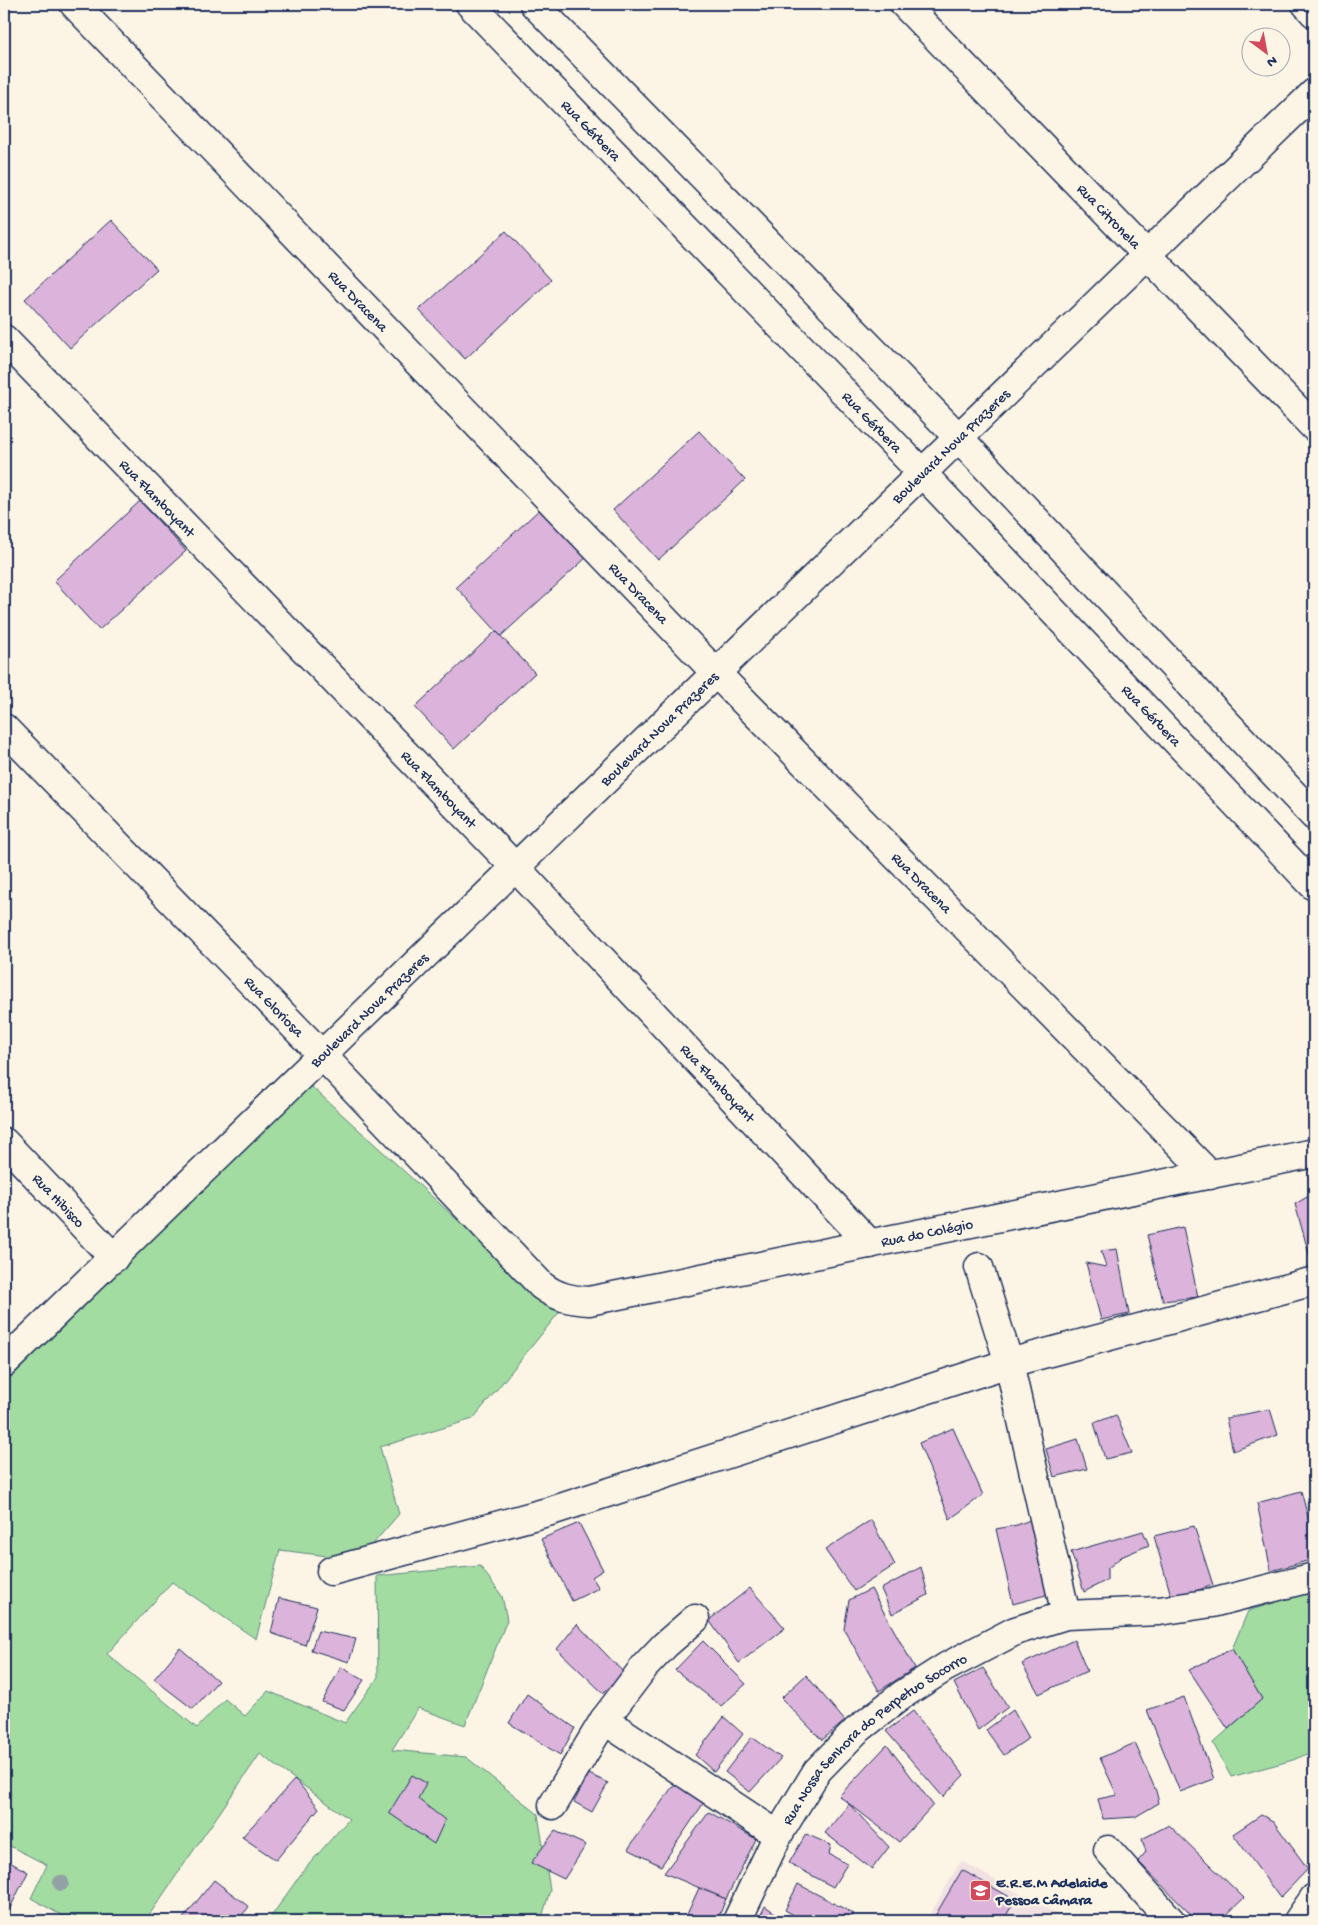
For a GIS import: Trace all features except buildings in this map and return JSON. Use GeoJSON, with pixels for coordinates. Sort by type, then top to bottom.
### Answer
{"type":"FeatureCollection","features":[{"type":"Feature","properties":{"kind":"street","name":"Rua Dracena"},"geometry":{"type":"LineString","coordinates":[[74,4],[716,673],[1210,1175]]}},
{"type":"Feature","properties":{"kind":"street","name":"Rua Gérbera"},"geometry":{"type":"LineString","coordinates":[[470,4],[922,473],[1314,886]]}},
{"type":"Feature","properties":{"kind":"street"},"geometry":{"type":"LineString","coordinates":[[534,4],[959,438],[1314,816]]}},
{"type":"Feature","properties":{"kind":"street","name":"Rua Citronela"},"geometry":{"type":"LineString","coordinates":[[904,4],[1314,427]]}},
{"type":"Feature","properties":{"kind":"street"},"geometry":{"type":"LineString","coordinates":[[1306,4],[1314,13]]}},
{"type":"Feature","properties":{"kind":"street","name":"Boulevard Nova Prazeres"},"geometry":{"type":"LineString","coordinates":[[4,1364],[321,1054],[1314,94]]}},
{"type":"Feature","properties":{"kind":"street","name":"Rua Flamboyant"},"geometry":{"type":"LineString","coordinates":[[4,339],[515,867],[870,1244]]}},
{"type":"Feature","properties":{"kind":"street","name":"Rua Gloriosa"},"geometry":{"type":"LineString","coordinates":[[4,728],[321,1054],[542,1286]]}},
{"type":"Feature","properties":{"kind":"street","name":"Rua Hibisco"},"geometry":{"type":"LineString","coordinates":[[4,1142],[114,1258]]}},
{"type":"Feature","properties":{"kind":"street","name":"Rua do Colégio"},"geometry":{"type":"LineString","coordinates":[[542,1286],[553,1294],[564,1298],[589,1301],[1314,1153]]}},
{"type":"Feature","properties":{"kind":"street"},"geometry":{"type":"LineString","coordinates":[[980,1267],[1009,1363],[1066,1615]]}},
{"type":"Feature","properties":{"kind":"street"},"geometry":{"type":"LineString","coordinates":[[331,1571],[551,1511],[1009,1363],[1314,1281]]}},
{"type":"Feature","properties":{"kind":"street","name":"Rua Nossa Senhora do Perpetuo Socorro"},"geometry":{"type":"LineString","coordinates":[[737,1921],[778,1835],[817,1771],[856,1731],[902,1695],[946,1667],[1015,1631],[1066,1615],[1168,1610],[1212,1603],[1314,1577]]}},
{"type":"Feature","properties":{"kind":"street"},"geometry":{"type":"LineString","coordinates":[[553,1805],[604,1720],[646,1666],[665,1645],[695,1619]]}},
{"type":"Feature","properties":{"kind":"street"},"geometry":{"type":"LineString","coordinates":[[604,1720],[778,1835]]}},
{"type":"Feature","properties":{"kind":"street"},"geometry":{"type":"LineString","coordinates":[[1108,1850],[1171,1921]]}},
{"type":"Feature","properties":{"kind":"street"},"geometry":{"type":"LineString","coordinates":[[1298,1921],[1314,1898]]}},
{"type":"Feature","properties":{"kind":"shaded area","name":"E.R.E.M Adelaide Pessoa Câmara"},"geometry":{"type":"Polygon","coordinates":[[[961,1861],[1070,1921],[926,1921],[961,1861]]]}},
{"type":"Feature","properties":{"kind":"green space"},"geometry":{"type":"Polygon","coordinates":[[[311,1086],[535,1291],[561,1310],[473,1419],[380,1447],[399,1514],[359,1560],[280,1550],[256,1639],[172,1582],[107,1654],[197,1728],[225,1699],[245,1716],[268,1691],[345,1723],[378,1677],[377,1576],[480,1566],[502,1596],[507,1620],[465,1725],[418,1708],[392,1750],[466,1757],[538,1814],[550,1890],[541,1921],[268,1921],[303,1871],[349,1819],[260,1754],[145,1921],[71,1921],[31,1898],[47,1865],[4,1843],[4,1363],[114,1258],[311,1086]]]}},
{"type":"Feature","properties":{"kind":"green space"},"geometry":{"type":"Polygon","coordinates":[[[1314,1590],[1314,1751],[1293,1760],[1231,1777],[1213,1743],[1262,1699],[1232,1649],[1248,1611],[1314,1590]]]}},
{"type":"Feature","properties":{"kind":"place","name":"E.R.E.M Adelaide Pessoa Câmara"},"geometry":{"type":"Point","coordinates":[980,1891]}}]}
